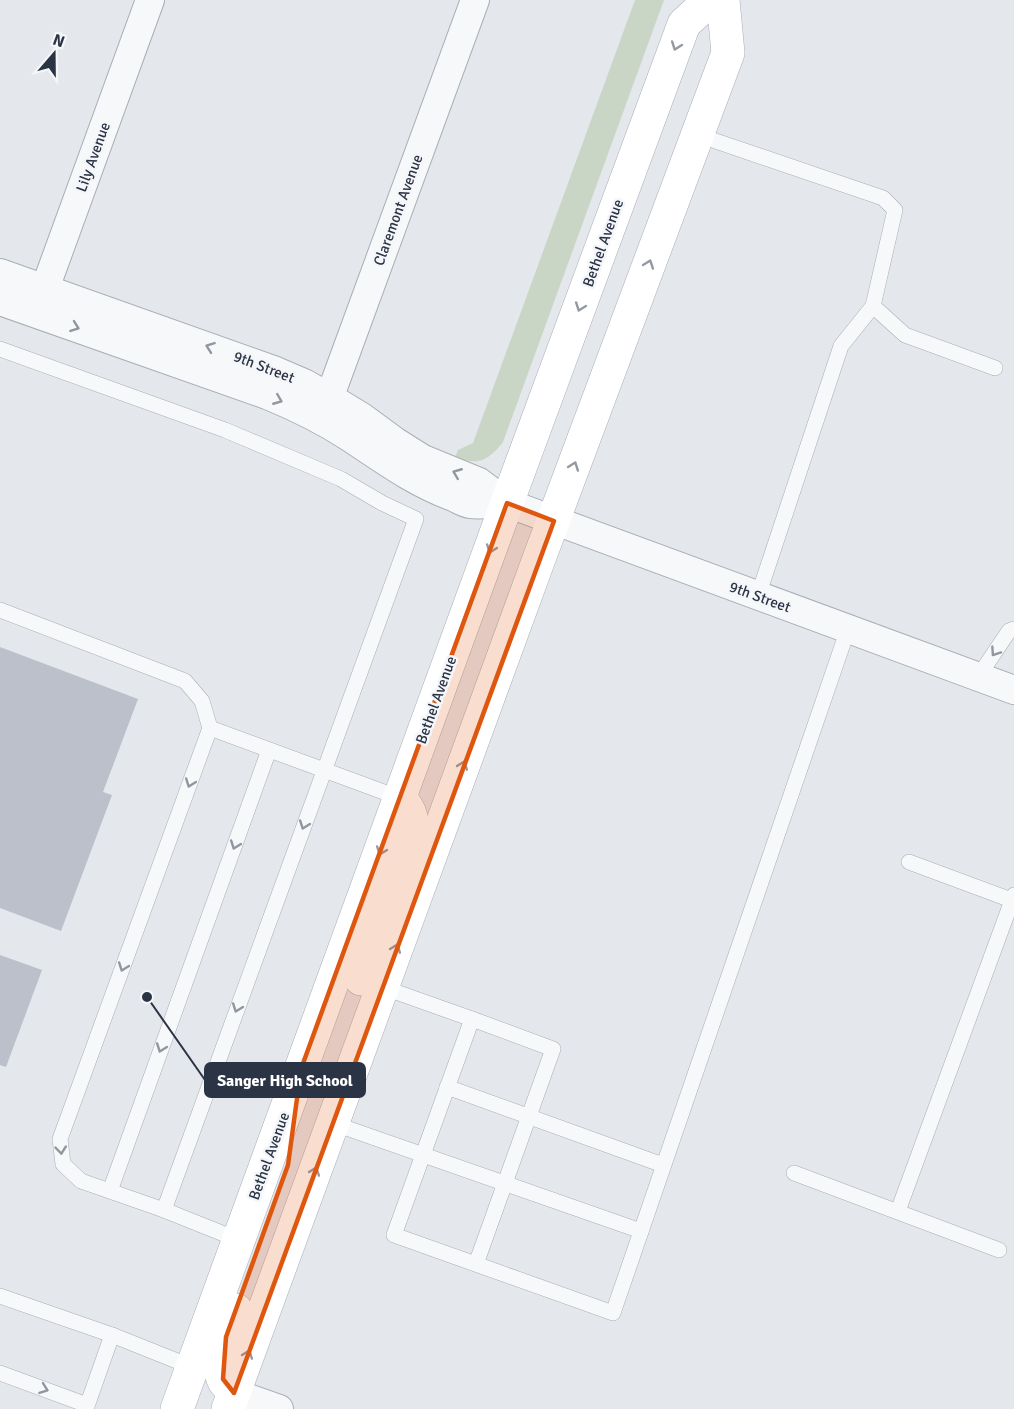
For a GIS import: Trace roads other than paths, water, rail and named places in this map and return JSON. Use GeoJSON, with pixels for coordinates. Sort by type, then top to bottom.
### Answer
{"type":"FeatureCollection","features":[{"type":"Feature","properties":{"kind":"main road","name":"Bethel Avenue"},"geometry":{"type":"LineString","coordinates":[[177,1409],[684,24],[710,0]]}},
{"type":"Feature","properties":{"kind":"main road"},"geometry":{"type":"LineString","coordinates":[[231,1401],[540,555],[728,52],[723,0]]}},
{"type":"Feature","properties":{"kind":"main road"},"geometry":{"type":"LineString","coordinates":[[334,1117],[337,1046],[411,837],[413,822],[409,808],[400,798]]}},
{"type":"Feature","properties":{"kind":"main road"},"geometry":{"type":"LineString","coordinates":[[231,1401],[223,1379],[221,1359],[226,1337],[288,1165],[297,1117],[301,1069]]}},
{"type":"Feature","properties":{"kind":"main road"},"geometry":{"type":"LineString","coordinates":[[192,1367],[200,1387],[199,1409]]}},
{"type":"Feature","properties":{"kind":"street","name":"Lily Avenue"},"geometry":{"type":"LineString","coordinates":[[40,301],[150,0]]}},
{"type":"Feature","properties":{"kind":"street","name":"Claremont Avenue"},"geometry":{"type":"LineString","coordinates":[[325,408],[475,0]]}},
{"type":"Feature","properties":{"kind":"street","name":"9th Street"},"geometry":{"type":"LineString","coordinates":[[0,273],[40,301]]}},
{"type":"Feature","properties":{"kind":"street","name":"9th Street"},"geometry":{"type":"LineString","coordinates":[[0,301],[40,301],[276,371],[304,383],[325,408],[362,417],[423,459],[478,482],[507,503],[1014,690]]}},
{"type":"Feature","properties":{"kind":"street"},"geometry":{"type":"LineString","coordinates":[[231,1401],[279,1409]]}},
{"type":"Feature","properties":{"kind":"lane"},"geometry":{"type":"LineString","coordinates":[[698,135],[883,198],[895,210],[873,306],[841,346],[758,596]]}},
{"type":"Feature","properties":{"kind":"lane"},"geometry":{"type":"LineString","coordinates":[[873,306],[905,335],[995,368]]}},
{"type":"Feature","properties":{"kind":"lane"},"geometry":{"type":"LineString","coordinates":[[0,349],[225,430],[341,479],[382,503],[416,519],[164,1210]]}},
{"type":"Feature","properties":{"kind":"lane"},"geometry":{"type":"LineString","coordinates":[[0,610],[185,681],[202,701],[210,728],[60,1139],[63,1164],[81,1181],[164,1210],[239,1240]]}},
{"type":"Feature","properties":{"kind":"lane"},"geometry":{"type":"LineString","coordinates":[[472,1019],[394,1235],[613,1313],[848,629]]}},
{"type":"Feature","properties":{"kind":"lane"},"geometry":{"type":"LineString","coordinates":[[978,677],[1009,631],[1014,629]]}},
{"type":"Feature","properties":{"kind":"lane"},"geometry":{"type":"LineString","coordinates":[[210,728],[400,798]]}},
{"type":"Feature","properties":{"kind":"lane"},"geometry":{"type":"LineString","coordinates":[[110,1191],[269,750]]}},
{"type":"Feature","properties":{"kind":"lane"},"geometry":{"type":"LineString","coordinates":[[897,1211],[1013,899],[909,862]]}},
{"type":"Feature","properties":{"kind":"lane"},"geometry":{"type":"LineString","coordinates":[[382,987],[553,1049],[476,1264]]}},
{"type":"Feature","properties":{"kind":"lane"},"geometry":{"type":"LineString","coordinates":[[447,1088],[663,1165]]}},
{"type":"Feature","properties":{"kind":"lane"},"geometry":{"type":"LineString","coordinates":[[334,1117],[422,1155],[641,1231]]}},
{"type":"Feature","properties":{"kind":"lane"},"geometry":{"type":"LineString","coordinates":[[794,1173],[999,1250]]}},
{"type":"Feature","properties":{"kind":"lane"},"geometry":{"type":"LineString","coordinates":[[0,1296],[112,1335],[192,1367]]}},
{"type":"Feature","properties":{"kind":"lane"},"geometry":{"type":"LineString","coordinates":[[0,1373],[86,1407],[112,1335]]}},
{"type":"Feature","properties":{"kind":"place","name":"Sanger High School"},"geometry":{"type":"Point","coordinates":[147,997]}}]}
